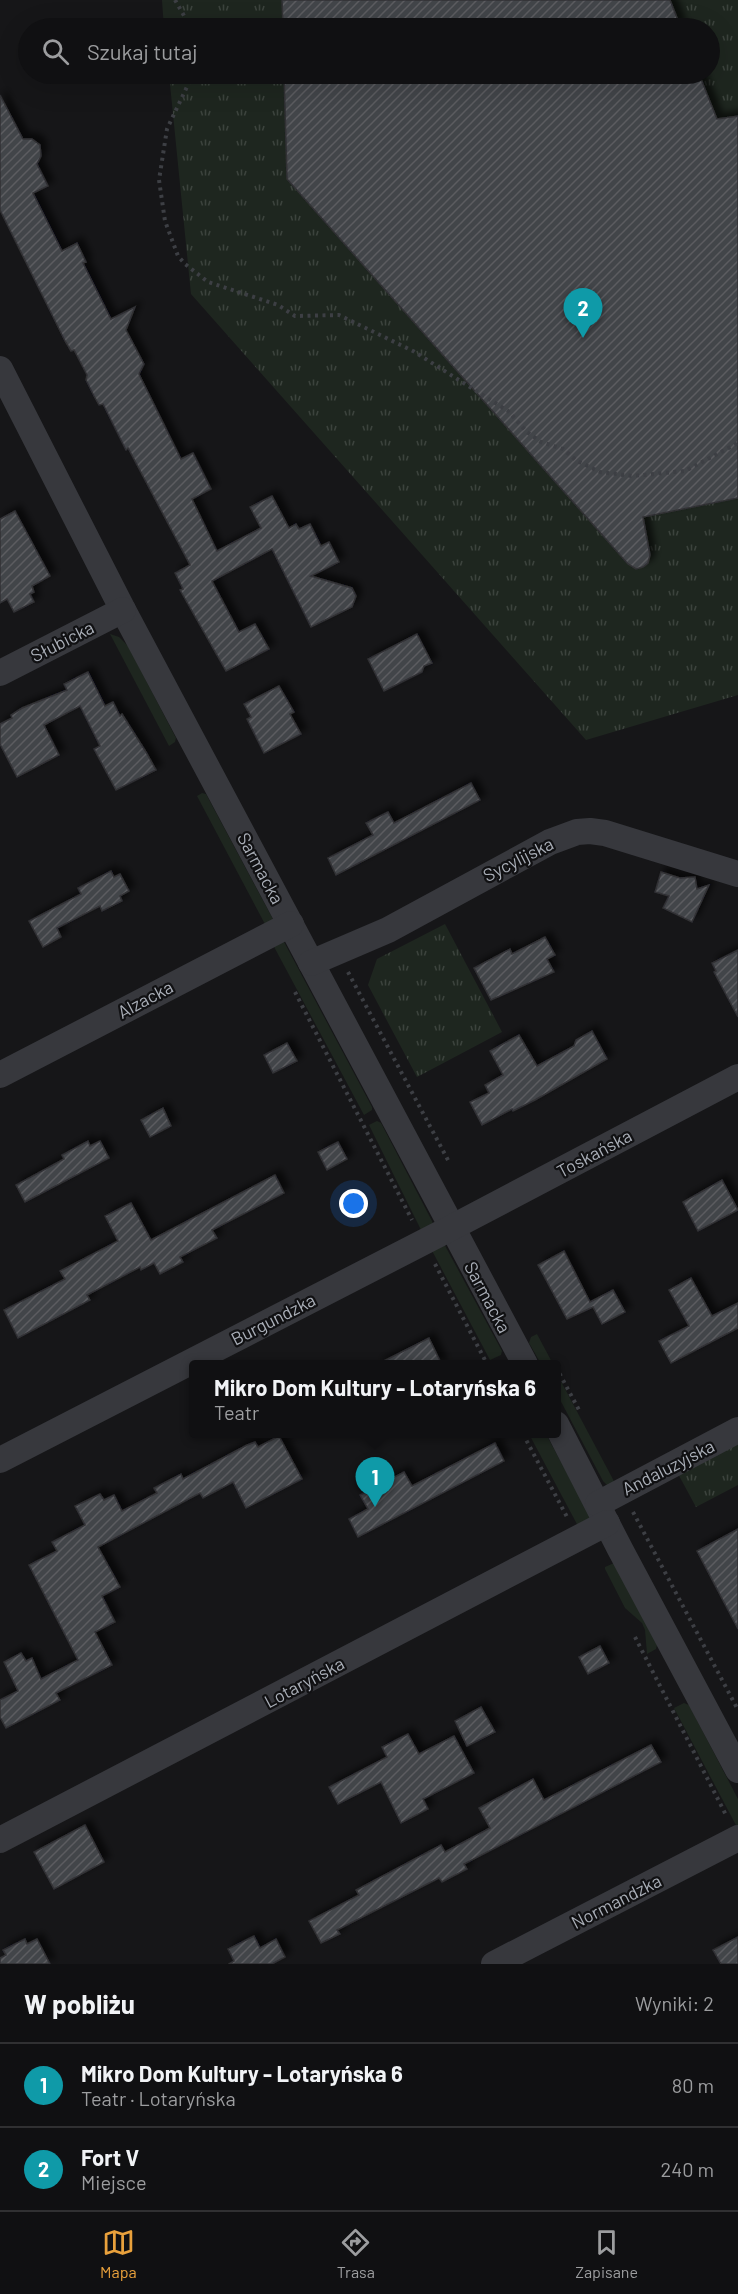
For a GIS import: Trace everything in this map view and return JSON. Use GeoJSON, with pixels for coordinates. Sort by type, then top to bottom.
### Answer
{"type":"FeatureCollection","features":[{"type":"Feature","properties":{"kind":"street","name":"Sarmacka"},"geometry":{"type":"LineString","coordinates":[[0,369],[123,610],[522,1360]]}},
{"type":"Feature","properties":{"kind":"street","name":"Słubicka"},"geometry":{"type":"LineString","coordinates":[[0,673],[123,610]]}},
{"type":"Feature","properties":{"kind":"street","name":"Sycylijska"},"geometry":{"type":"LineString","coordinates":[[311,963],[388,930],[522,856],[577,832],[605,833],[738,874]]}},
{"type":"Feature","properties":{"kind":"street","name":"Alzacka"},"geometry":{"type":"LineString","coordinates":[[0,1075],[291,924]]}},
{"type":"Feature","properties":{"kind":"street","name":"Toskańska"},"geometry":{"type":"LineString","coordinates":[[451,1228],[738,1077]]}},
{"type":"Feature","properties":{"kind":"street","name":"Burgundzka"},"geometry":{"type":"LineString","coordinates":[[194,1360],[451,1228]]}},
{"type":"Feature","properties":{"kind":"street","name":"Burgundzka"},"geometry":{"type":"LineString","coordinates":[[0,1460],[189,1363]]}},
{"type":"Feature","properties":{"kind":"street","name":"Andaluzyjska"},"geometry":{"type":"LineString","coordinates":[[602,1513],[621,1491],[738,1430]]}},
{"type":"Feature","properties":{"kind":"street"},"geometry":{"type":"LineString","coordinates":[[561,1434],[738,1770]]}},
{"type":"Feature","properties":{"kind":"street","name":"Lotaryńska"},"geometry":{"type":"LineString","coordinates":[[0,1840],[578,1538],[602,1513]]}},
{"type":"Feature","properties":{"kind":"street","name":"Normandzka"},"geometry":{"type":"LineString","coordinates":[[495,1964],[738,1838]]}},
{"type":"Feature","properties":{"kind":"path"},"geometry":{"type":"LineString","coordinates":[[175,0],[185,18]]}},
{"type":"Feature","properties":{"kind":"path"},"geometry":{"type":"LineString","coordinates":[[188,84],[167,129],[159,180],[165,222],[178,256],[208,282],[278,305],[295,316],[339,315],[413,351],[508,411],[527,432],[541,442],[563,449],[577,461],[600,472],[632,476],[685,471],[738,443]]}},
{"type":"Feature","properties":{"kind":"path"},"geometry":{"type":"LineString","coordinates":[[293,989],[484,1360]]}},
{"type":"Feature","properties":{"kind":"path"},"geometry":{"type":"LineString","coordinates":[[561,1376],[584,1419]]}},
{"type":"Feature","properties":{"kind":"path"},"geometry":{"type":"LineString","coordinates":[[525,1438],[578,1538]]}},
{"type":"Feature","properties":{"kind":"path"},"geometry":{"type":"LineString","coordinates":[[621,1491],[738,1710]]}},
{"type":"Feature","properties":{"kind":"path"},"geometry":{"type":"LineString","coordinates":[[632,1628],[645,1659],[738,1838]]}},
{"type":"Feature","properties":{"kind":"green space"},"geometry":{"type":"Polygon","coordinates":[[[162,0],[738,0],[738,695],[586,740],[191,294],[170,84],[720,84],[720,18],[163,18],[162,0]]]}},
{"type":"Feature","properties":{"kind":"green space"},"geometry":{"type":"Polygon","coordinates":[[[110,634],[119,637],[128,646],[176,738],[175,742],[169,746],[110,634]]]}},
{"type":"Feature","properties":{"kind":"green space"},"geometry":{"type":"Polygon","coordinates":[[[202,793],[206,794],[274,921],[267,928],[197,796],[202,793]]]}},
{"type":"Feature","properties":{"kind":"green space"},"geometry":{"type":"Polygon","coordinates":[[[445,924],[502,1032],[417,1077],[368,985],[377,959],[445,924]]]}},
{"type":"Feature","properties":{"kind":"green space"},"geometry":{"type":"Polygon","coordinates":[[[283,940],[372,1107],[372,1110],[364,1115],[272,943],[283,940]]]}},
{"type":"Feature","properties":{"kind":"green space"},"geometry":{"type":"Polygon","coordinates":[[[377,1121],[381,1123],[432,1221],[433,1224],[422,1232],[369,1125],[377,1121]]]}},
{"type":"Feature","properties":{"kind":"green space"},"geometry":{"type":"Polygon","coordinates":[[[442,1240],[502,1351],[501,1355],[490,1360],[429,1245],[442,1240]]]}},
{"type":"Feature","properties":{"kind":"green space"},"geometry":{"type":"Polygon","coordinates":[[[537,1334],[551,1360],[539,1360],[529,1343],[531,1337],[537,1334]]]}},
{"type":"Feature","properties":{"kind":"green space"},"geometry":{"type":"Polygon","coordinates":[[[561,1381],[616,1485],[607,1485],[561,1402],[561,1381]]]}},
{"type":"Feature","properties":{"kind":"green space"},"geometry":{"type":"Polygon","coordinates":[[[531,1438],[548,1438],[591,1518],[579,1528],[531,1438]]]}},
{"type":"Feature","properties":{"kind":"green space"},"geometry":{"type":"Polygon","coordinates":[[[738,1438],[738,1485],[696,1507],[676,1470],[738,1438]]]}},
{"type":"Feature","properties":{"kind":"green space"},"geometry":{"type":"Polygon","coordinates":[[[614,1563],[657,1645],[656,1649],[647,1654],[645,1630],[642,1623],[625,1608],[605,1569],[614,1563]]]}},
{"type":"Feature","properties":{"kind":"green space"},"geometry":{"type":"Polygon","coordinates":[[[684,1703],[689,1705],[738,1799],[738,1829],[674,1708],[684,1703]]]}},
{"type":"Feature","properties":{"kind":"building"},"geometry":{"type":"Polygon","coordinates":[[[282,0],[670,0],[677,18],[283,18],[282,0]]]}},
{"type":"Feature","properties":{"kind":"building"},"geometry":{"type":"Polygon","coordinates":[[[284,84],[703,84],[717,119],[738,116],[738,498],[643,517],[650,555],[648,563],[636,569],[628,564],[287,179],[284,84]]]}},
{"type":"Feature","properties":{"kind":"building"},"geometry":{"type":"Polygon","coordinates":[[[0,95],[23,139],[32,139],[40,145],[41,156],[37,164],[48,186],[33,193],[62,251],[77,243],[86,262],[83,263],[111,319],[135,307],[126,330],[144,364],[139,374],[181,459],[193,453],[211,489],[192,499],[217,551],[261,528],[250,507],[272,496],[289,528],[296,524],[299,529],[310,524],[321,546],[329,542],[339,562],[311,576],[352,588],[356,596],[352,607],[311,627],[272,549],[212,581],[239,632],[255,624],[269,649],[226,671],[180,590],[183,589],[175,573],[190,565],[128,448],[126,450],[103,404],[99,405],[94,396],[86,380],[87,375],[74,350],[71,351],[65,341],[0,210],[0,95]]]}},
{"type":"Feature","properties":{"kind":"building"},"geometry":{"type":"Polygon","coordinates":[[[15,511],[50,576],[32,586],[34,592],[30,594],[34,602],[14,612],[7,599],[0,603],[0,519],[15,511]]]}},
{"type":"Feature","properties":{"kind":"building"},"geometry":{"type":"Polygon","coordinates":[[[417,634],[432,663],[424,666],[422,672],[384,691],[368,659],[417,634]]]}},
{"type":"Feature","properties":{"kind":"building"},"geometry":{"type":"Polygon","coordinates":[[[88,672],[105,706],[113,702],[156,770],[116,790],[94,749],[100,746],[80,706],[44,725],[59,755],[17,777],[0,744],[0,724],[12,718],[11,715],[22,708],[67,690],[64,684],[88,672]]]}},
{"type":"Feature","properties":{"kind":"building"},"geometry":{"type":"Polygon","coordinates":[[[279,686],[294,712],[290,714],[301,734],[264,753],[247,719],[251,717],[244,704],[279,686]]]}},
{"type":"Feature","properties":{"kind":"building"},"geometry":{"type":"Polygon","coordinates":[[[471,783],[480,800],[336,875],[328,858],[373,835],[366,823],[388,812],[394,823],[471,783]]]}},
{"type":"Feature","properties":{"kind":"building"},"geometry":{"type":"Polygon","coordinates":[[[111,871],[114,877],[120,874],[129,891],[120,896],[122,901],[102,911],[100,906],[57,928],[61,937],[43,947],[29,921],[81,894],[78,888],[111,871]]]}},
{"type":"Feature","properties":{"kind":"building"},"geometry":{"type":"Polygon","coordinates":[[[661,872],[680,878],[695,877],[697,889],[709,885],[692,922],[663,908],[669,896],[655,892],[661,872]]]}},
{"type":"Feature","properties":{"kind":"building"},"geometry":{"type":"Polygon","coordinates":[[[545,937],[555,955],[547,959],[554,972],[491,1000],[474,968],[510,949],[512,954],[545,937]]]}},
{"type":"Feature","properties":{"kind":"building"},"geometry":{"type":"Polygon","coordinates":[[[738,950],[738,1017],[714,972],[716,971],[712,963],[738,950]]]}},
{"type":"Feature","properties":{"kind":"building"},"geometry":{"type":"Polygon","coordinates":[[[592,1031],[607,1059],[535,1100],[482,1125],[470,1102],[489,1093],[485,1085],[503,1075],[490,1051],[519,1035],[537,1066],[574,1046],[576,1040],[592,1031]]]}},
{"type":"Feature","properties":{"kind":"building"},"geometry":{"type":"Polygon","coordinates":[[[287,1043],[297,1061],[273,1073],[264,1055],[287,1043]]]}},
{"type":"Feature","properties":{"kind":"building"},"geometry":{"type":"Polygon","coordinates":[[[163,1108],[171,1126],[150,1137],[141,1120],[163,1108]]]}},
{"type":"Feature","properties":{"kind":"building"},"geometry":{"type":"Polygon","coordinates":[[[88,1141],[90,1146],[100,1141],[109,1158],[25,1202],[16,1185],[64,1159],[62,1155],[88,1141]]]}},
{"type":"Feature","properties":{"kind":"building"},"geometry":{"type":"Polygon","coordinates":[[[338,1142],[347,1159],[327,1170],[318,1152],[338,1142]]]}},
{"type":"Feature","properties":{"kind":"building"},"geometry":{"type":"Polygon","coordinates":[[[275,1175],[284,1193],[212,1230],[217,1238],[180,1257],[183,1262],[160,1274],[154,1263],[141,1270],[140,1267],[87,1295],[90,1300],[18,1338],[4,1310],[65,1279],[60,1271],[118,1241],[105,1216],[131,1203],[151,1240],[275,1175]]]}},
{"type":"Feature","properties":{"kind":"building"},"geometry":{"type":"Polygon","coordinates":[[[722,1180],[738,1210],[698,1231],[683,1202],[722,1180]]]}},
{"type":"Feature","properties":{"kind":"building"},"geometry":{"type":"Polygon","coordinates":[[[564,1251],[590,1302],[613,1290],[625,1312],[602,1324],[593,1307],[567,1319],[538,1265],[564,1251]]]}},
{"type":"Feature","properties":{"kind":"building"},"geometry":{"type":"Polygon","coordinates":[[[691,1278],[712,1316],[738,1303],[738,1328],[671,1363],[659,1341],[689,1326],[669,1290],[691,1278]]]}},
{"type":"Feature","properties":{"kind":"building"},"geometry":{"type":"Polygon","coordinates":[[[429,1338],[440,1360],[386,1360],[429,1338]]]}},
{"type":"Feature","properties":{"kind":"building"},"geometry":{"type":"Polygon","coordinates":[[[275,1438],[280,1438],[302,1479],[246,1508],[233,1482],[203,1498],[200,1493],[98,1547],[120,1587],[102,1596],[115,1622],[95,1632],[112,1665],[56,1693],[60,1700],[6,1728],[0,1717],[0,1700],[18,1691],[4,1662],[21,1653],[26,1661],[32,1658],[41,1679],[78,1660],[29,1565],[57,1551],[52,1542],[85,1525],[75,1506],[100,1494],[104,1500],[114,1495],[122,1511],[157,1493],[154,1488],[181,1474],[183,1479],[255,1442],[258,1447],[275,1438]]]}},
{"type":"Feature","properties":{"kind":"building"},"geometry":{"type":"Polygon","coordinates":[[[495,1443],[504,1461],[358,1537],[349,1519],[368,1509],[360,1495],[404,1472],[412,1486],[495,1443]]]}},
{"type":"Feature","properties":{"kind":"building"},"geometry":{"type":"Polygon","coordinates":[[[738,1529],[738,1629],[697,1551],[738,1529]]]}},
{"type":"Feature","properties":{"kind":"building"},"geometry":{"type":"Polygon","coordinates":[[[600,1646],[609,1663],[588,1674],[579,1657],[600,1646]]]}},
{"type":"Feature","properties":{"kind":"building"},"geometry":{"type":"Polygon","coordinates":[[[481,1707],[495,1732],[467,1746],[455,1721],[481,1707]]]}},
{"type":"Feature","properties":{"kind":"building"},"geometry":{"type":"Polygon","coordinates":[[[408,1734],[419,1754],[454,1736],[474,1773],[423,1799],[428,1809],[401,1823],[381,1782],[338,1804],[329,1787],[387,1757],[382,1747],[408,1734]]]}},
{"type":"Feature","properties":{"kind":"building"},"geometry":{"type":"Polygon","coordinates":[[[651,1745],[661,1762],[464,1864],[467,1869],[442,1882],[439,1878],[337,1930],[340,1934],[321,1943],[309,1921],[359,1895],[356,1890],[441,1845],[445,1852],[490,1828],[479,1808],[533,1779],[544,1800],[651,1745]]]}},
{"type":"Feature","properties":{"kind":"building"},"geometry":{"type":"Polygon","coordinates":[[[85,1825],[104,1862],[54,1889],[34,1852],[85,1825]]]}},
{"type":"Feature","properties":{"kind":"building"},"geometry":{"type":"Polygon","coordinates":[[[254,1936],[260,1948],[276,1939],[285,1957],[272,1964],[229,1964],[234,1961],[228,1949],[254,1936]]]}},
{"type":"Feature","properties":{"kind":"building"},"geometry":{"type":"Polygon","coordinates":[[[738,1937],[738,1964],[721,1964],[713,1950],[738,1937]]]}},
{"type":"Feature","properties":{"kind":"building"},"geometry":{"type":"Polygon","coordinates":[[[25,1939],[27,1944],[37,1939],[50,1964],[0,1964],[0,1958],[6,1955],[3,1950],[25,1939]]]}},
{"type":"Feature","properties":{"kind":"place","name":"Fort V"},"geometry":{"type":"Point","coordinates":[583,338]}},
{"type":"Feature","properties":{"kind":"place","name":"Mikro Dom Kultury - Lotaryńska 6"},"geometry":{"type":"Point","coordinates":[375,1507]}}]}
